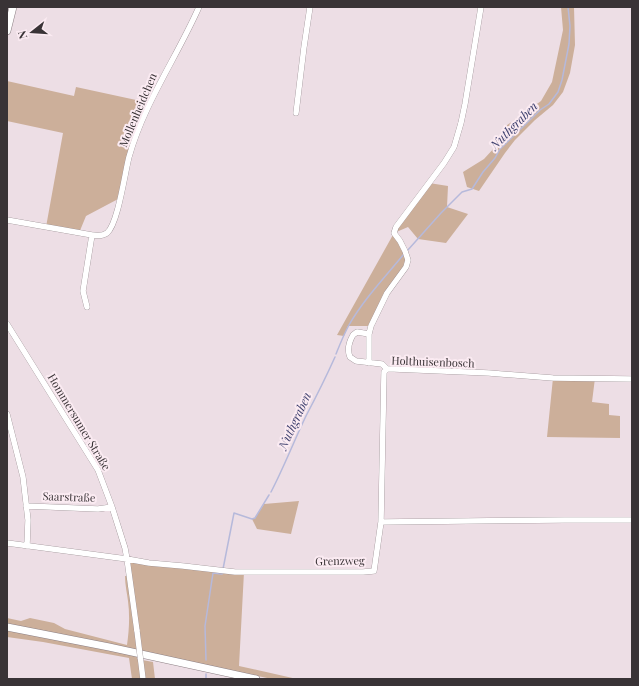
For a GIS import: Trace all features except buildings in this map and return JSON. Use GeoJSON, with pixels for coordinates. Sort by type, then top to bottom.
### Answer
{"type":"FeatureCollection","features":[{"type":"Feature","properties":{"kind":"main road"},"geometry":{"type":"LineString","coordinates":[[7,31],[13,7]]}},
{"type":"Feature","properties":{"kind":"main road"},"geometry":{"type":"LineString","coordinates":[[7,627],[109,646],[256,679]]}},
{"type":"Feature","properties":{"kind":"street","name":"Mollenheidchen"},"geometry":{"type":"LineString","coordinates":[[92,236],[102,236],[108,232],[116,216],[129,156],[138,131],[154,95],[199,7]]}},
{"type":"Feature","properties":{"kind":"street"},"geometry":{"type":"LineString","coordinates":[[296,113],[310,7]]}},
{"type":"Feature","properties":{"kind":"street"},"geometry":{"type":"LineString","coordinates":[[369,363],[369,334],[371,326],[387,293],[406,267],[408,260],[400,241],[394,233],[396,227],[444,163],[454,147],[465,104],[481,7]]}},
{"type":"Feature","properties":{"kind":"street"},"geometry":{"type":"LineString","coordinates":[[7,220],[92,236],[83,292],[87,307]]}},
{"type":"Feature","properties":{"kind":"street","name":"Hommersumer Straße"},"geometry":{"type":"LineString","coordinates":[[7,324],[98,470],[125,548],[143,679]]}},
{"type":"Feature","properties":{"kind":"street"},"geometry":{"type":"LineString","coordinates":[[369,334],[357,332],[352,335],[348,352],[350,357],[356,361],[382,364],[387,369]]}},
{"type":"Feature","properties":{"kind":"street","name":"Holthuisenbosch"},"geometry":{"type":"LineString","coordinates":[[381,522],[384,372],[387,369],[553,378],[632,379]]}},
{"type":"Feature","properties":{"kind":"street"},"geometry":{"type":"LineString","coordinates":[[7,414],[23,476],[28,520],[27,546]]}},
{"type":"Feature","properties":{"kind":"street","name":"Saarstraße"},"geometry":{"type":"LineString","coordinates":[[26,506],[112,507]]}},
{"type":"Feature","properties":{"kind":"street"},"geometry":{"type":"LineString","coordinates":[[381,522],[632,520]]}},
{"type":"Feature","properties":{"kind":"street","name":"Grenzweg"},"geometry":{"type":"LineString","coordinates":[[7,544],[149,563],[235,572],[374,571],[381,522]]}},
{"type":"Feature","properties":{"kind":"shaded area"},"geometry":{"type":"Polygon","coordinates":[[[561,7],[574,7],[575,45],[570,73],[563,92],[553,105],[515,140],[479,191],[467,187],[463,172],[484,159],[495,147],[503,128],[541,101],[552,82],[563,30],[561,7]]]}},
{"type":"Feature","properties":{"kind":"shaded area"},"geometry":{"type":"Polygon","coordinates":[[[7,81],[74,96],[76,87],[150,103],[138,131],[120,198],[86,216],[79,233],[46,227],[63,133],[7,121],[7,81]]]}},
{"type":"Feature","properties":{"kind":"shaded area"},"geometry":{"type":"Polygon","coordinates":[[[429,183],[448,186],[447,207],[468,214],[446,243],[418,239],[408,227],[394,233],[429,183]]]}},
{"type":"Feature","properties":{"kind":"shaded area"},"geometry":{"type":"Polygon","coordinates":[[[394,233],[408,260],[387,293],[371,326],[348,326],[344,336],[337,335],[394,233]]]}},
{"type":"Feature","properties":{"kind":"shaded area"},"geometry":{"type":"Polygon","coordinates":[[[553,378],[595,378],[592,402],[609,404],[609,415],[620,416],[620,438],[547,437],[553,378]]]}},
{"type":"Feature","properties":{"kind":"shaded area"},"geometry":{"type":"Polygon","coordinates":[[[299,501],[291,534],[257,529],[252,519],[255,518],[264,504],[299,501]]]}},
{"type":"Feature","properties":{"kind":"shaded area"},"geometry":{"type":"Polygon","coordinates":[[[127,559],[244,572],[239,666],[297,679],[272,679],[65,635],[7,625],[7,618],[21,621],[30,618],[54,623],[65,629],[127,645],[129,607],[125,576],[129,576],[127,559]]]}},
{"type":"Feature","properties":{"kind":"shaded area"},"geometry":{"type":"Polygon","coordinates":[[[7,629],[137,656],[137,659],[153,662],[155,679],[132,679],[129,658],[7,637],[7,629]]]}},
{"type":"Feature","properties":{"kind":"waterway","name":"Nuthgraben"},"geometry":{"type":"LineString","coordinates":[[407,251],[462,192],[472,189],[500,149],[540,110],[549,104],[558,92],[562,80],[569,44],[570,26],[568,7]]}},
{"type":"Feature","properties":{"kind":"waterway","name":"Nuthgraben"},"geometry":{"type":"LineString","coordinates":[[336,354],[345,332],[361,306],[404,254]]}},
{"type":"Feature","properties":{"kind":"waterway","name":"Nuthgraben"},"geometry":{"type":"LineString","coordinates":[[271,492],[335,357]]}},
{"type":"Feature","properties":{"kind":"waterway","name":"Nuthgraben"},"geometry":{"type":"LineString","coordinates":[[223,569],[234,513],[252,519],[255,518],[269,495]]}},
{"type":"Feature","properties":{"kind":"waterway","name":"Nuthgraben"},"geometry":{"type":"LineString","coordinates":[[206,660],[205,626],[213,573],[223,573]]}},
{"type":"Feature","properties":{"kind":"waterway","name":"Nuthgraben"},"geometry":{"type":"LineString","coordinates":[[206,674],[206,679]]}}]}
